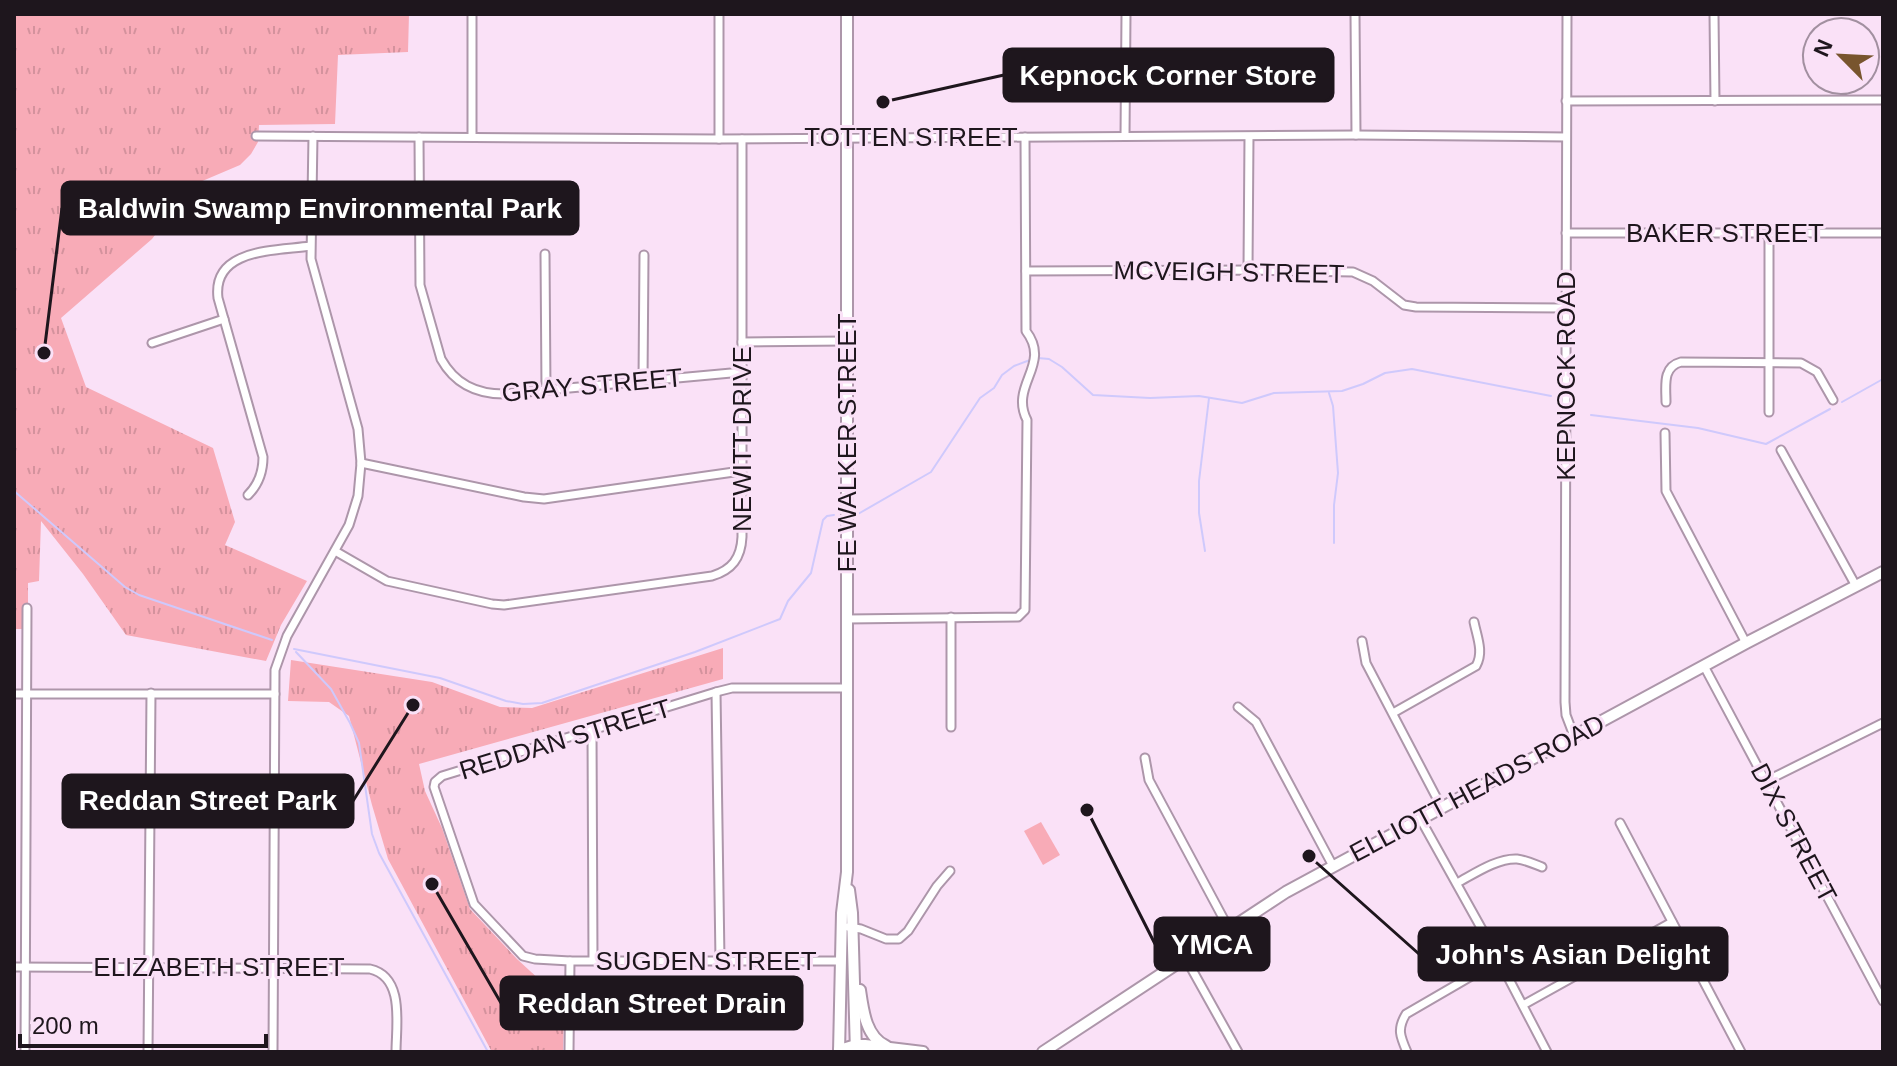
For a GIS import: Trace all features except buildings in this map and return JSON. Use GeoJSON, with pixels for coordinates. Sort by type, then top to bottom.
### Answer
{"type":"FeatureCollection","features":[{"type":"Feature","properties":{"kind":"main road","name":"FE WALKER STREET"},"geometry":{"type":"LineString","coordinates":[[839,1051],[841,961],[847,927],[847,14]]}},
{"type":"Feature","properties":{"kind":"main road","name":"ELLIOTT HEADS ROAD"},"geometry":{"type":"LineString","coordinates":[[1049,1051],[1286,892],[1883,572]]}},
{"type":"Feature","properties":{"kind":"main road","name":"FE WALKER STREET"},"geometry":{"type":"LineString","coordinates":[[847,927],[853,949],[856,1048]]}},
{"type":"Feature","properties":{"kind":"main road"},"geometry":{"type":"LineString","coordinates":[[853,949],[865,1018],[874,1038],[886,1046]]}},
{"type":"Feature","properties":{"kind":"main road"},"geometry":{"type":"LineString","coordinates":[[839,1051],[886,1046],[923,1052]]}},
{"type":"Feature","properties":{"kind":"street"},"geometry":{"type":"LineString","coordinates":[[472,14],[472,137]]}},
{"type":"Feature","properties":{"kind":"street"},"geometry":{"type":"LineString","coordinates":[[719,14],[719,139]]}},
{"type":"Feature","properties":{"kind":"street"},"geometry":{"type":"LineString","coordinates":[[1125,136],[1126,14]]}},
{"type":"Feature","properties":{"kind":"street"},"geometry":{"type":"LineString","coordinates":[[1355,14],[1356,135]]}},
{"type":"Feature","properties":{"kind":"street","name":"KEPNOCK ROAD"},"geometry":{"type":"LineString","coordinates":[[1567,14],[1565,702],[1574,736]]}},
{"type":"Feature","properties":{"kind":"street"},"geometry":{"type":"LineString","coordinates":[[1714,14],[1715,101]]}},
{"type":"Feature","properties":{"kind":"street"},"geometry":{"type":"LineString","coordinates":[[1566,101],[1883,100]]}},
{"type":"Feature","properties":{"kind":"street","name":"TOTTEN STREET"},"geometry":{"type":"LineString","coordinates":[[256,136],[719,139],[1356,135],[1566,137]]}},
{"type":"Feature","properties":{"kind":"street"},"geometry":{"type":"LineString","coordinates":[[273,1052],[277,663],[283,643],[335,551],[354,510],[361,463],[358,429],[314,274],[310,246],[313,136]]}},
{"type":"Feature","properties":{"kind":"street","name":"GRAY STREET"},"geometry":{"type":"LineString","coordinates":[[419,137],[420,285],[441,359],[453,376],[476,390],[504,394],[742,372]]}},
{"type":"Feature","properties":{"kind":"street"},"geometry":{"type":"LineString","coordinates":[[847,619],[1018,617],[1024,613],[1027,420],[1022,407],[1023,391],[1032,372],[1035,347],[1026,331],[1025,137]]}},
{"type":"Feature","properties":{"kind":"street"},"geometry":{"type":"LineString","coordinates":[[1248,270],[1249,137]]}},
{"type":"Feature","properties":{"kind":"street","name":"NEWITT DRIVE"},"geometry":{"type":"LineString","coordinates":[[335,551],[387,581],[504,605],[712,576],[734,563],[741,547],[742,139]]}},
{"type":"Feature","properties":{"kind":"street","name":"BAKER STREET"},"geometry":{"type":"LineString","coordinates":[[1566,233],[1883,233]]}},
{"type":"Feature","properties":{"kind":"street"},"geometry":{"type":"LineString","coordinates":[[1769,233],[1769,412]]}},
{"type":"Feature","properties":{"kind":"street"},"geometry":{"type":"LineString","coordinates":[[248,495],[258,482],[263,457],[218,298],[218,284],[223,272],[234,261],[250,255],[310,246]]}},
{"type":"Feature","properties":{"kind":"street"},"geometry":{"type":"LineString","coordinates":[[545,254],[546,389]]}},
{"type":"Feature","properties":{"kind":"street"},"geometry":{"type":"LineString","coordinates":[[643,381],[644,255]]}},
{"type":"Feature","properties":{"kind":"street","name":"MCVEIGH STREET"},"geometry":{"type":"LineString","coordinates":[[1026,271],[1353,272],[1373,281],[1404,305],[1566,308]]}},
{"type":"Feature","properties":{"kind":"street"},"geometry":{"type":"LineString","coordinates":[[152,343],[224,319]]}},
{"type":"Feature","properties":{"kind":"street"},"geometry":{"type":"LineString","coordinates":[[742,342],[847,341]]}},
{"type":"Feature","properties":{"kind":"street"},"geometry":{"type":"LineString","coordinates":[[1666,402],[1667,365],[1681,362],[1809,362],[1833,400]]}},
{"type":"Feature","properties":{"kind":"street"},"geometry":{"type":"LineString","coordinates":[[1665,433],[1666,491],[1746,643]]}},
{"type":"Feature","properties":{"kind":"street"},"geometry":{"type":"LineString","coordinates":[[1781,450],[1856,586]]}},
{"type":"Feature","properties":{"kind":"street"},"geometry":{"type":"LineString","coordinates":[[361,463],[544,499],[741,471]]}},
{"type":"Feature","properties":{"kind":"street"},"geometry":{"type":"LineString","coordinates":[[25,1052],[27,608]]}},
{"type":"Feature","properties":{"kind":"street"},"geometry":{"type":"LineString","coordinates":[[951,617],[951,727]]}},
{"type":"Feature","properties":{"kind":"street"},"geometry":{"type":"LineString","coordinates":[[1393,713],[1476,666],[1481,651],[1474,622]]}},
{"type":"Feature","properties":{"kind":"street"},"geometry":{"type":"LineString","coordinates":[[1362,641],[1366,663],[1442,808]]}},
{"type":"Feature","properties":{"kind":"street","name":"DIX STREET"},"geometry":{"type":"LineString","coordinates":[[1704,666],[1883,1001]]}},
{"type":"Feature","properties":{"kind":"street","name":"REDDAN STREET"},"geometry":{"type":"LineString","coordinates":[[570,961],[523,956],[477,910],[434,787],[435,782],[442,776],[732,688],[846,688]]}},
{"type":"Feature","properties":{"kind":"street"},"geometry":{"type":"LineString","coordinates":[[716,692],[720,960]]}},
{"type":"Feature","properties":{"kind":"street"},"geometry":{"type":"LineString","coordinates":[[148,1052],[151,693]]}},
{"type":"Feature","properties":{"kind":"street"},"geometry":{"type":"LineString","coordinates":[[14,694],[275,694]]}},
{"type":"Feature","properties":{"kind":"street"},"geometry":{"type":"LineString","coordinates":[[1238,707],[1256,722],[1333,866]]}},
{"type":"Feature","properties":{"kind":"street"},"geometry":{"type":"LineString","coordinates":[[1766,781],[1883,723]]}},
{"type":"Feature","properties":{"kind":"street"},"geometry":{"type":"LineString","coordinates":[[592,731],[593,960]]}},
{"type":"Feature","properties":{"kind":"street"},"geometry":{"type":"LineString","coordinates":[[1145,758],[1149,780],[1229,929]]}},
{"type":"Feature","properties":{"kind":"street"},"geometry":{"type":"LineString","coordinates":[[1421,820],[1547,1052]]}},
{"type":"Feature","properties":{"kind":"street"},"geometry":{"type":"LineString","coordinates":[[1620,823],[1741,1052]]}},
{"type":"Feature","properties":{"kind":"street"},"geometry":{"type":"LineString","coordinates":[[1457,883],[1513,859],[1542,867]]}},
{"type":"Feature","properties":{"kind":"street"},"geometry":{"type":"LineString","coordinates":[[847,927],[886,939],[899,939],[950,871]]}},
{"type":"Feature","properties":{"kind":"street"},"geometry":{"type":"LineString","coordinates":[[1523,1005],[1672,922]]}},
{"type":"Feature","properties":{"kind":"street"},"geometry":{"type":"LineString","coordinates":[[1185,957],[1238,1052]]}},
{"type":"Feature","properties":{"kind":"street"},"geometry":{"type":"LineString","coordinates":[[1407,1052],[1401,1039],[1400,1024],[1406,1014],[1499,960]]}},
{"type":"Feature","properties":{"kind":"street"},"geometry":{"type":"LineString","coordinates":[[569,1052],[570,961]]}},
{"type":"Feature","properties":{"kind":"street","name":"SUGDEN STREET"},"geometry":{"type":"LineString","coordinates":[[570,961],[841,961]]}},
{"type":"Feature","properties":{"kind":"street","name":"ELIZABETH STREET"},"geometry":{"type":"LineString","coordinates":[[14,967],[377,970],[391,984],[396,1009],[396,1052]]}},
{"type":"Feature","properties":{"kind":"green space"},"geometry":{"type":"Polygon","coordinates":[[[14,14],[409,14],[408,52],[338,55],[335,124],[259,125],[258,142],[240,165],[189,190],[152,239],[61,318],[86,387],[213,448],[235,522],[225,545],[307,581],[281,625],[266,661],[126,635],[41,521],[39,581],[28,583],[28,629],[14,629],[14,14]]]}},
{"type":"Feature","properties":{"kind":"green space"},"geometry":{"type":"Polygon","coordinates":[[[723,648],[723,679],[419,764],[425,791],[442,828],[470,909],[555,994],[564,1013],[563,1052],[492,1052],[388,859],[349,716],[329,702],[288,701],[291,660],[432,682],[500,707],[532,708],[723,648]]]}},
{"type":"Feature","properties":{"kind":"green space"},"geometry":{"type":"Polygon","coordinates":[[[1041,822],[1060,855],[1043,865],[1024,831],[1041,822]]]}},
{"type":"Feature","properties":{"kind":"waterway"},"geometry":{"type":"LineString","coordinates":[[1038,358],[1049,359],[1062,367],[1093,395],[1150,398],[1199,396],[1242,403],[1274,393],[1342,391],[1385,373],[1412,369],[1551,396]]}},
{"type":"Feature","properties":{"kind":"waterway"},"geometry":{"type":"LineString","coordinates":[[858,514],[931,472],[980,398],[994,388],[1002,375],[1030,360]]}},
{"type":"Feature","properties":{"kind":"waterway"},"geometry":{"type":"LineString","coordinates":[[1842,402],[1883,379]]}},
{"type":"Feature","properties":{"kind":"waterway"},"geometry":{"type":"LineString","coordinates":[[1329,393],[1333,406],[1338,473],[1334,543]]}},
{"type":"Feature","properties":{"kind":"waterway"},"geometry":{"type":"LineString","coordinates":[[1205,551],[1199,513],[1199,481],[1209,398]]}},
{"type":"Feature","properties":{"kind":"waterway"},"geometry":{"type":"LineString","coordinates":[[1591,415],[1698,428],[1766,444],[1830,409]]}},
{"type":"Feature","properties":{"kind":"waterway"},"geometry":{"type":"LineString","coordinates":[[14,491],[125,587],[139,595],[272,640]]}},
{"type":"Feature","properties":{"kind":"waterway"},"geometry":{"type":"LineString","coordinates":[[294,649],[440,678],[506,701],[542,703],[695,652],[780,619],[788,601],[811,573],[823,520],[834,515]]}},
{"type":"Feature","properties":{"kind":"waterway"},"geometry":{"type":"LineString","coordinates":[[296,652],[331,689],[350,723],[359,743],[372,834],[379,853],[488,1052]]}},
{"type":"Feature","properties":{"kind":"place","name":"Kepnock Corner Store"},"geometry":{"type":"Point","coordinates":[883,102]}},
{"type":"Feature","properties":{"kind":"place","name":"Baldwin Swamp Environmental Park"},"geometry":{"type":"Point","coordinates":[44,353]}},
{"type":"Feature","properties":{"kind":"place","name":"Reddan Street Park"},"geometry":{"type":"Point","coordinates":[413,705]}},
{"type":"Feature","properties":{"kind":"place","name":"YMCA"},"geometry":{"type":"Point","coordinates":[1087,810]}},
{"type":"Feature","properties":{"kind":"place","name":"John's Asian Delight"},"geometry":{"type":"Point","coordinates":[1309,856]}},
{"type":"Feature","properties":{"kind":"place","name":"Reddan Street Drain"},"geometry":{"type":"Point","coordinates":[432,884]}}]}
